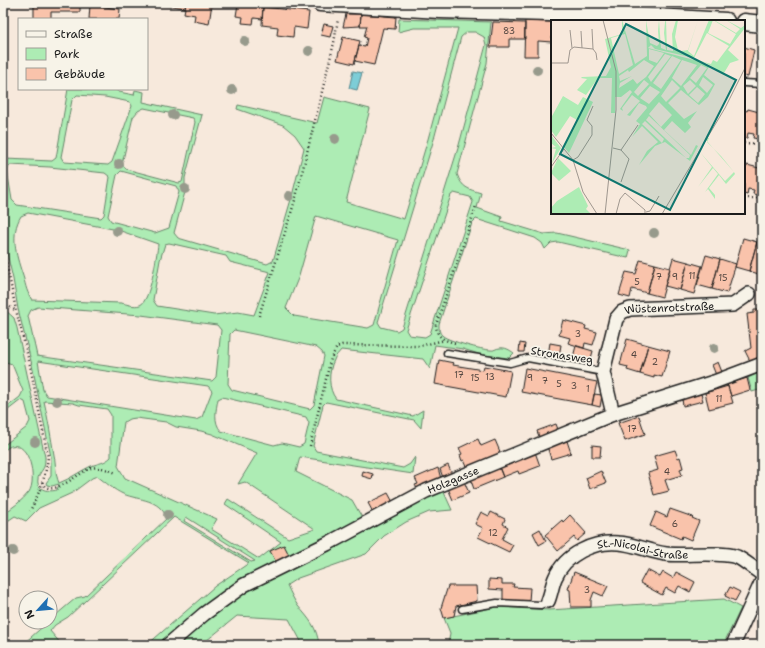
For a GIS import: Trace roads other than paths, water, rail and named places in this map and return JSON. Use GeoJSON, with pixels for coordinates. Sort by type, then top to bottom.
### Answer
{"type":"FeatureCollection","features":[{"type":"Feature","properties":{"kind":"street"},"geometry":{"type":"LineString","coordinates":[[320,3],[440,10],[628,15],[710,20]]}},
{"type":"Feature","properties":{"kind":"street"},"geometry":{"type":"LineString","coordinates":[[745,22],[762,24]]}},
{"type":"Feature","properties":{"kind":"street","name":"Wüstenrotstraße"},"geometry":{"type":"LineString","coordinates":[[613,414],[603,372],[616,319],[622,312],[630,308],[732,305],[749,294]]}},
{"type":"Feature","properties":{"kind":"street","name":"Holzgasse"},"geometry":{"type":"LineString","coordinates":[[168,645],[204,614],[244,585],[327,544],[426,491],[613,414],[714,382],[762,364]]}},
{"type":"Feature","properties":{"kind":"street","name":"St.-Nicolai-Straße"},"geometry":{"type":"LineString","coordinates":[[548,601],[555,577],[572,556],[587,548],[602,543],[619,543],[666,554],[721,555],[736,557],[762,574]]}},
{"type":"Feature","properties":{"kind":"street"},"geometry":{"type":"LineString","coordinates":[[735,644],[762,581]]}},
{"type":"Feature","properties":{"kind":"lane"},"geometry":{"type":"LineString","coordinates":[[745,83],[762,84]]}},
{"type":"Feature","properties":{"kind":"lane","name":"Stronasweg"},"geometry":{"type":"LineString","coordinates":[[446,353],[510,363],[528,358],[603,372]]}},
{"type":"Feature","properties":{"kind":"lane"},"geometry":{"type":"LineString","coordinates":[[462,609],[496,603],[541,605],[548,601]]}},
{"type":"Feature","properties":{"kind":"water"},"geometry":{"type":"Polygon","coordinates":[[[353,71],[362,73],[357,90],[349,88],[353,71]]]}}]}
